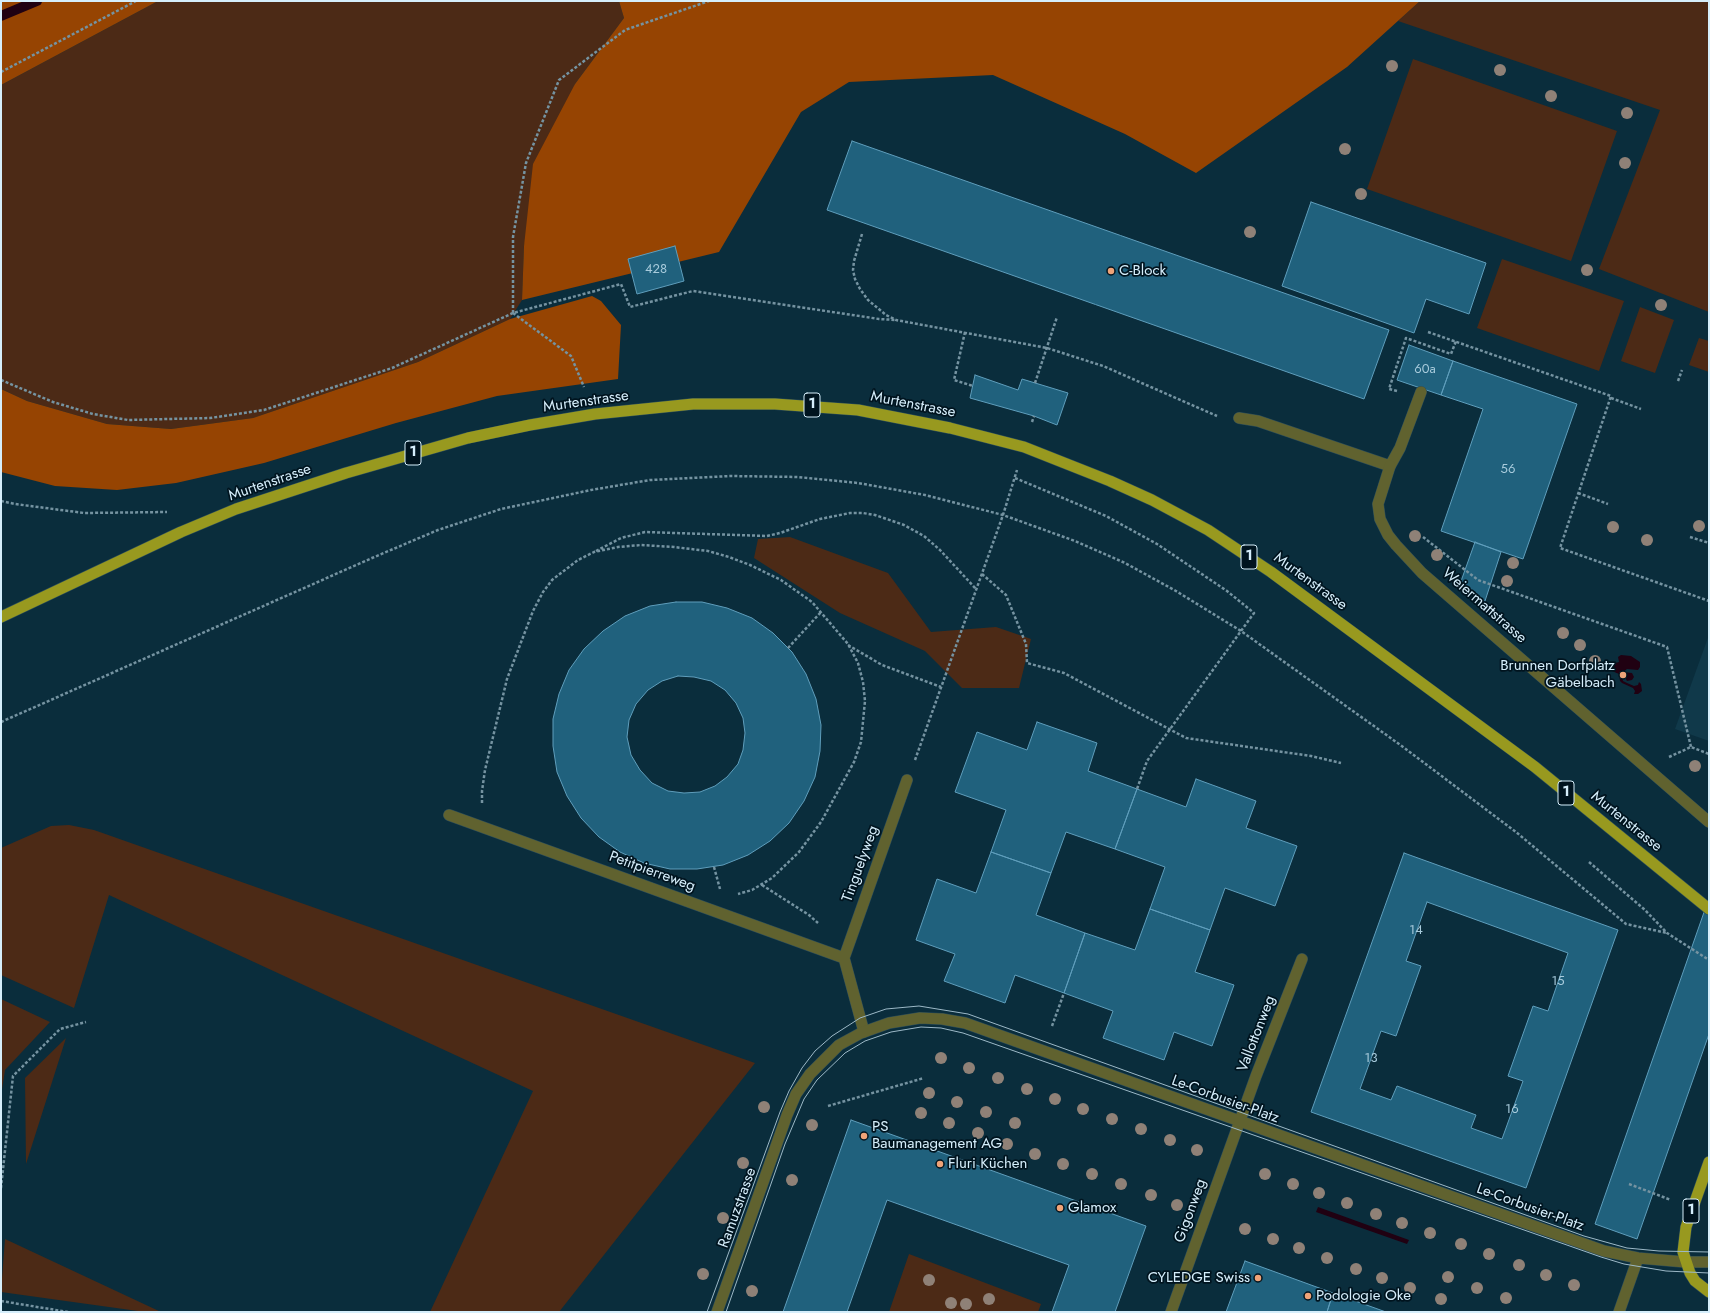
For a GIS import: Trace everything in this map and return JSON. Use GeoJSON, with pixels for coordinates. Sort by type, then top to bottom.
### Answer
{"type":"FeatureCollection","features":[{"type":"Feature","properties":{"kind":"main road","name":"Murtenstrasse"},"geometry":{"type":"LineString","coordinates":[[1,617],[181,532],[236,510],[346,473],[468,438],[530,425],[596,414],[693,404],[775,404],[858,410],[944,426],[1024,447],[1110,481],[1152,500],[1208,530],[1271,572],[1535,768],[1709,909]]}},
{"type":"Feature","properties":{"kind":"main road","name":"1"},"geometry":{"type":"LineString","coordinates":[[1709,1162],[1686,1227],[1683,1244],[1685,1262],[1695,1281],[1709,1292]]}},
{"type":"Feature","properties":{"kind":"street","name":"Weiermattstrasse"},"geometry":{"type":"LineString","coordinates":[[1420,396],[1400,448],[1390,466],[1378,504],[1380,519],[1396,546],[1422,573],[1709,822]]}},
{"type":"Feature","properties":{"kind":"street"},"geometry":{"type":"LineString","coordinates":[[1239,418],[1258,421],[1390,466]]}},
{"type":"Feature","properties":{"kind":"street","name":"Tinguelyweg"},"geometry":{"type":"LineString","coordinates":[[846,953],[907,780]]}},
{"type":"Feature","properties":{"kind":"street","name":"Petitpierreweg"},"geometry":{"type":"LineString","coordinates":[[449,815],[846,953]]}},
{"type":"Feature","properties":{"kind":"street"},"geometry":{"type":"LineString","coordinates":[[846,953],[864,1032]]}},
{"type":"Feature","properties":{"kind":"street","name":"Vallottonweg"},"geometry":{"type":"LineString","coordinates":[[1240,1121],[1302,959]]}},
{"type":"Feature","properties":{"kind":"street","name":"Le-Corbusier-Platz"},"geometry":{"type":"LineString","coordinates":[[788,1115],[796,1094],[810,1074],[839,1045],[864,1032],[889,1023],[920,1018],[942,1019],[965,1024],[1604,1251],[1638,1258],[1685,1262],[1709,1262]]}},
{"type":"Feature","properties":{"kind":"street","name":"Ramuzstrasse"},"geometry":{"type":"LineString","coordinates":[[717,1312],[788,1115]]}},
{"type":"Feature","properties":{"kind":"street","name":"Gigonweg"},"geometry":{"type":"LineString","coordinates":[[1171,1312],[1240,1121]]}},
{"type":"Feature","properties":{"kind":"street"},"geometry":{"type":"LineString","coordinates":[[1619,1312],[1638,1258]]}},
{"type":"Feature","properties":{"kind":"path"},"geometry":{"type":"LineString","coordinates":[[1,72],[136,1]]}},
{"type":"Feature","properties":{"kind":"path"},"geometry":{"type":"LineString","coordinates":[[513,313],[513,237],[526,163],[559,80],[625,30],[709,1]]}},
{"type":"Feature","properties":{"kind":"path"},"geometry":{"type":"LineString","coordinates":[[862,234],[854,261],[853,270],[855,279],[868,300],[878,309],[896,320]]}},
{"type":"Feature","properties":{"kind":"path"},"geometry":{"type":"LineString","coordinates":[[1,380],[53,402],[100,415],[128,420],[210,418],[264,410],[392,368],[513,313],[621,284],[630,307],[693,292],[879,319],[896,320],[1047,348],[1103,366],[1216,415],[1239,418]]}},
{"type":"Feature","properties":{"kind":"path"},"geometry":{"type":"LineString","coordinates":[[513,313],[571,356],[584,387]]}},
{"type":"Feature","properties":{"kind":"path"},"geometry":{"type":"LineString","coordinates":[[1035,383],[1057,317]]}},
{"type":"Feature","properties":{"kind":"path"},"geometry":{"type":"LineString","coordinates":[[965,332],[954,380],[973,386]]}},
{"type":"Feature","properties":{"kind":"path"},"geometry":{"type":"LineString","coordinates":[[1428,332],[1611,396],[1611,398],[1641,409]]}},
{"type":"Feature","properties":{"kind":"path"},"geometry":{"type":"LineString","coordinates":[[1420,396],[1389,389],[1406,338],[1451,354],[1456,341]]}},
{"type":"Feature","properties":{"kind":"path"},"geometry":{"type":"LineString","coordinates":[[1678,381],[1682,370]]}},
{"type":"Feature","properties":{"kind":"path"},"geometry":{"type":"LineString","coordinates":[[1611,398],[1560,548],[1709,601]]}},
{"type":"Feature","properties":{"kind":"path"},"geometry":{"type":"LineString","coordinates":[[1032,422],[1034,416]]}},
{"type":"Feature","properties":{"kind":"path"},"geometry":{"type":"LineString","coordinates":[[907,780],[982,574],[1017,470]]}},
{"type":"Feature","properties":{"kind":"path"},"geometry":{"type":"LineString","coordinates":[[1,722],[372,558],[438,530],[501,509],[591,490],[650,480],[730,476],[798,477],[858,483],[925,494],[1003,514],[1075,541],[1125,563],[1176,590],[1241,631],[1399,744],[1516,832],[1626,924],[1667,933]]}},
{"type":"Feature","properties":{"kind":"path"},"geometry":{"type":"LineString","coordinates":[[1015,478],[1106,516],[1157,544],[1201,572],[1254,612],[1147,761],[1137,789]]}},
{"type":"Feature","properties":{"kind":"path"},"geometry":{"type":"LineString","coordinates":[[1578,494],[1608,504]]}},
{"type":"Feature","properties":{"kind":"path"},"geometry":{"type":"LineString","coordinates":[[1,500],[15,504],[84,513],[169,512]]}},
{"type":"Feature","properties":{"kind":"path"},"geometry":{"type":"LineString","coordinates":[[483,828],[482,791],[485,770],[507,679],[533,611],[543,592],[552,580],[578,560],[608,544],[621,538],[646,532],[767,536],[780,534],[820,519],[850,513],[863,513],[875,515],[904,525],[924,536],[940,550],[976,589]]}},
{"type":"Feature","properties":{"kind":"path"},"geometry":{"type":"LineString","coordinates":[[1422,537],[1478,580],[1667,647],[1691,747]]}},
{"type":"Feature","properties":{"kind":"path"},"geometry":{"type":"LineString","coordinates":[[1690,537],[1709,543]]}},
{"type":"Feature","properties":{"kind":"path"},"geometry":{"type":"LineString","coordinates":[[594,552],[618,547],[641,545],[708,551],[750,565],[781,580],[812,602],[848,644],[858,663],[863,682],[865,701],[862,735],[856,756],[831,806],[812,836],[790,861],[772,878],[752,890],[737,894]]}},
{"type":"Feature","properties":{"kind":"path"},"geometry":{"type":"LineString","coordinates":[[982,574],[1006,595],[1026,644],[1027,663],[1064,673],[1186,738],[1311,756],[1341,763]]}},
{"type":"Feature","properties":{"kind":"path"},"geometry":{"type":"LineString","coordinates":[[788,648],[821,612]]}},
{"type":"Feature","properties":{"kind":"path"},"geometry":{"type":"LineString","coordinates":[[848,644],[882,665],[941,687]]}},
{"type":"Feature","properties":{"kind":"path"},"geometry":{"type":"LineString","coordinates":[[1669,757],[1691,747],[1709,754]]}},
{"type":"Feature","properties":{"kind":"path"},"geometry":{"type":"LineString","coordinates":[[1589,862],[1645,910],[1667,933],[1709,960]]}},
{"type":"Feature","properties":{"kind":"path"},"geometry":{"type":"LineString","coordinates":[[762,885],[809,915],[846,953]]}},
{"type":"Feature","properties":{"kind":"path"},"geometry":{"type":"LineString","coordinates":[[1052,1026],[1064,993]]}},
{"type":"Feature","properties":{"kind":"path"},"geometry":{"type":"LineString","coordinates":[[1,1188],[13,1076],[60,1029],[86,1022]]}},
{"type":"Feature","properties":{"kind":"path"},"geometry":{"type":"LineString","coordinates":[[828,1106],[924,1078]]}},
{"type":"Feature","properties":{"kind":"path"},"geometry":{"type":"LineString","coordinates":[[1628,1184],[1672,1201]]}},
{"type":"Feature","properties":{"kind":"path"},"geometry":{"type":"LineString","coordinates":[[1,1301],[68,1312]]}},
{"type":"Feature","properties":{"kind":"shaded area"},"geometry":{"type":"Polygon","coordinates":[[[1,1],[158,1],[1,85],[1,1]]]}},
{"type":"Feature","properties":{"kind":"shaded area"},"geometry":{"type":"Polygon","coordinates":[[[158,1],[619,1],[624,18],[575,84],[524,246],[522,300],[510,319],[418,362],[253,418],[171,429],[107,424],[27,401],[1,389],[1,85],[158,1]]]}},
{"type":"Feature","properties":{"kind":"shaded area"},"geometry":{"type":"Polygon","coordinates":[[[619,1],[1420,1],[1347,67],[1196,173],[1125,134],[993,75],[849,82],[801,112],[719,252],[522,300],[524,246],[533,164],[575,84],[624,18],[619,1]]]}},
{"type":"Feature","properties":{"kind":"shaded area"},"geometry":{"type":"Polygon","coordinates":[[[1420,1],[1709,1],[1709,312],[1599,269],[1660,110],[1398,21],[1420,1]]]}},
{"type":"Feature","properties":{"kind":"shaded area"},"geometry":{"type":"Polygon","coordinates":[[[1413,59],[1617,131],[1571,261],[1367,189],[1413,59]]]}},
{"type":"Feature","properties":{"kind":"shaded area"},"geometry":{"type":"Polygon","coordinates":[[[1502,259],[1624,301],[1599,371],[1477,328],[1502,259]]]}},
{"type":"Feature","properties":{"kind":"shaded area"},"geometry":{"type":"Polygon","coordinates":[[[592,296],[601,301],[621,325],[618,379],[497,396],[396,423],[264,463],[176,483],[117,490],[55,486],[1,472],[1,389],[27,401],[107,424],[171,429],[253,418],[418,362],[510,319],[592,296]]]}},
{"type":"Feature","properties":{"kind":"shaded area"},"geometry":{"type":"Polygon","coordinates":[[[1640,307],[1674,320],[1655,373],[1621,361],[1640,307]]]}},
{"type":"Feature","properties":{"kind":"shaded area"},"geometry":{"type":"Polygon","coordinates":[[[1699,338],[1709,341],[1709,372],[1689,365],[1699,338]]]}},
{"type":"Feature","properties":{"kind":"shaded area"},"geometry":{"type":"Polygon","coordinates":[[[790,537],[888,573],[931,632],[996,627],[1031,639],[1019,688],[962,688],[925,651],[840,613],[754,558],[758,539],[790,537]]]}},
{"type":"Feature","properties":{"kind":"shaded area"},"geometry":{"type":"Polygon","coordinates":[[[1709,635],[1709,741],[1675,729],[1709,635]]]}},
{"type":"Feature","properties":{"kind":"shaded area","name":"Brunnen Dorfplatz Gäbelbach"},"geometry":{"type":"Polygon","coordinates":[[[1621,655],[1631,656],[1640,662],[1640,667],[1638,670],[1627,669],[1623,672],[1632,673],[1634,677],[1632,680],[1627,681],[1624,676],[1622,676],[1623,681],[1634,686],[1638,685],[1639,682],[1641,684],[1642,691],[1638,694],[1634,694],[1635,691],[1633,688],[1622,683],[1620,681],[1619,674],[1612,671],[1612,664],[1619,662],[1618,657],[1621,655]]]}},
{"type":"Feature","properties":{"kind":"shaded area"},"geometry":{"type":"Polygon","coordinates":[[[69,825],[94,830],[755,1063],[559,1312],[430,1312],[533,1091],[109,895],[74,1008],[1,975],[1,848],[51,826],[69,825]]]}},
{"type":"Feature","properties":{"kind":"shaded area"},"geometry":{"type":"Polygon","coordinates":[[[1,999],[50,1022],[5,1070],[1,1096],[1,999]]]}},
{"type":"Feature","properties":{"kind":"shaded area"},"geometry":{"type":"Polygon","coordinates":[[[66,1038],[26,1164],[25,1078],[66,1038]]]}},
{"type":"Feature","properties":{"kind":"shaded area"},"geometry":{"type":"Polygon","coordinates":[[[1318,1207],[1409,1240],[1407,1244],[1316,1212],[1318,1207]]]}},
{"type":"Feature","properties":{"kind":"shaded area"},"geometry":{"type":"Polygon","coordinates":[[[5,1239],[161,1312],[145,1312],[1,1292],[5,1239]]]}},
{"type":"Feature","properties":{"kind":"shaded area"},"geometry":{"type":"Polygon","coordinates":[[[909,1254],[1041,1304],[1038,1312],[889,1312],[909,1254]]]}},
{"type":"Feature","properties":{"kind":"building","name":"C-Block"},"geometry":{"type":"Polygon","coordinates":[[[852,141],[1389,330],[1364,399],[827,210],[852,141]]]}},
{"type":"Feature","properties":{"kind":"building"},"geometry":{"type":"Polygon","coordinates":[[[1311,202],[1486,263],[1469,314],[1426,299],[1414,333],[1282,286],[1311,202]]]}},
{"type":"Feature","properties":{"kind":"building"},"geometry":{"type":"Polygon","coordinates":[[[675,246],[684,281],[637,294],[628,259],[675,246]]]}},
{"type":"Feature","properties":{"kind":"building"},"geometry":{"type":"Polygon","coordinates":[[[1409,345],[1453,361],[1441,395],[1397,380],[1409,345]]]}},
{"type":"Feature","properties":{"kind":"building"},"geometry":{"type":"Polygon","coordinates":[[[1453,361],[1577,404],[1523,559],[1441,531],[1483,409],[1441,395],[1453,361]]]}},
{"type":"Feature","properties":{"kind":"building"},"geometry":{"type":"Polygon","coordinates":[[[975,375],[1018,390],[1022,379],[1068,393],[1057,425],[1034,416],[970,398],[975,375]]]}},
{"type":"Feature","properties":{"kind":"building"},"geometry":{"type":"Polygon","coordinates":[[[1475,542],[1501,552],[1484,604],[1460,584],[1475,542]]]}},
{"type":"Feature","properties":{"kind":"building"},"geometry":{"type":"Polygon","coordinates":[[[676,602],[702,602],[727,608],[752,618],[773,633],[792,652],[806,674],[816,699],[821,725],[820,751],[815,777],[804,801],[789,823],[770,841],[748,855],[723,865],[697,869],[670,869],[644,863],[620,852],[599,837],[581,818],[567,796],[557,772],[553,746],[553,719],[559,694],[569,670],[584,649],[603,631],[625,616],[650,606],[676,602]],[[678,676],[662,681],[648,690],[636,704],[629,720],[627,737],[631,755],[640,770],[652,783],[668,791],[684,793],[700,792],[715,786],[727,777],[738,764],[743,750],[745,733],[743,718],[736,703],[725,690],[711,681],[694,677],[678,676]]]}},
{"type":"Feature","properties":{"kind":"building"},"geometry":{"type":"Polygon","coordinates":[[[1037,722],[1097,743],[1088,771],[1137,789],[1115,849],[1066,832],[1051,873],[991,852],[1006,810],[955,792],[977,732],[1027,750],[1037,722]]]}},
{"type":"Feature","properties":{"kind":"building"},"geometry":{"type":"Polygon","coordinates":[[[1196,779],[1256,801],[1246,828],[1297,846],[1275,906],[1225,888],[1210,930],[1150,909],[1165,867],[1115,849],[1137,789],[1186,807],[1196,779]]]}},
{"type":"Feature","properties":{"kind":"building"},"geometry":{"type":"Polygon","coordinates":[[[991,852],[1051,873],[1036,915],[1085,933],[1064,993],[1015,975],[1005,1003],[944,981],[955,954],[916,940],[937,879],[976,893],[991,852]]]}},
{"type":"Feature","properties":{"kind":"building"},"geometry":{"type":"Polygon","coordinates":[[[1404,853],[1618,930],[1526,1188],[1311,1112],[1404,853]],[[1427,902],[1406,961],[1421,966],[1396,1036],[1381,1031],[1360,1089],[1391,1100],[1397,1086],[1476,1115],[1471,1128],[1502,1139],[1523,1081],[1508,1076],[1533,1006],[1548,1011],[1568,953],[1427,902]]]}},
{"type":"Feature","properties":{"kind":"building"},"geometry":{"type":"Polygon","coordinates":[[[1709,898],[1709,1034],[1637,1239],[1595,1224],[1709,898]]]}},
{"type":"Feature","properties":{"kind":"building"},"geometry":{"type":"Polygon","coordinates":[[[1150,909],[1210,930],[1195,972],[1234,985],[1212,1046],[1174,1032],[1164,1060],[1103,1038],[1113,1011],[1064,993],[1085,933],[1135,950],[1150,909]]]}},
{"type":"Feature","properties":{"kind":"building"},"geometry":{"type":"Polygon","coordinates":[[[851,1120],[1146,1226],[1115,1312],[1052,1312],[1069,1265],[887,1200],[847,1312],[783,1312],[851,1120]]]}},
{"type":"Feature","properties":{"kind":"building"},"geometry":{"type":"Polygon","coordinates":[[[1245,1261],[1333,1293],[1327,1312],[1226,1312],[1245,1261]]]}},
{"type":"Feature","properties":{"kind":"building"},"geometry":{"type":"Polygon","coordinates":[[[1333,1293],[1386,1312],[1327,1312],[1333,1293]]]}},
{"type":"Feature","properties":{"kind":"waterway"},"geometry":{"type":"LineString","coordinates":[[1,16],[37,1]]}},
{"type":"Feature","properties":{"kind":"tram line"},"geometry":{"type":"LineString","coordinates":[[707,1312],[780,1112],[789,1091],[802,1068],[815,1051],[832,1036],[860,1018],[886,1009],[919,1006],[968,1014],[1584,1236],[1627,1248],[1659,1251],[1709,1252]]}},
{"type":"Feature","properties":{"kind":"tram line"},"geometry":{"type":"LineString","coordinates":[[726,1312],[785,1144],[804,1099],[817,1080],[845,1053],[865,1041],[891,1032],[921,1027],[941,1028],[963,1033],[1601,1257],[1624,1264],[1666,1271],[1709,1273]]}},
{"type":"Feature","properties":{"kind":"place","name":"C-Block"},"geometry":{"type":"Point","coordinates":[1111,271]}},
{"type":"Feature","properties":{"kind":"place","name":"Brunnen Dorfplatz Gäbelbach"},"geometry":{"type":"Point","coordinates":[1623,675]}},
{"type":"Feature","properties":{"kind":"place","name":"PS Baumanagement AG"},"geometry":{"type":"Point","coordinates":[864,1136]}},
{"type":"Feature","properties":{"kind":"place","name":"Fluri Küchen"},"geometry":{"type":"Point","coordinates":[940,1164]}},
{"type":"Feature","properties":{"kind":"place","name":"Glamox"},"geometry":{"type":"Point","coordinates":[1060,1208]}},
{"type":"Feature","properties":{"kind":"place","name":"CYLEDGE Swiss"},"geometry":{"type":"Point","coordinates":[1258,1278]}},
{"type":"Feature","properties":{"kind":"place","name":"Podologie Oke"},"geometry":{"type":"Point","coordinates":[1308,1296]}}]}
